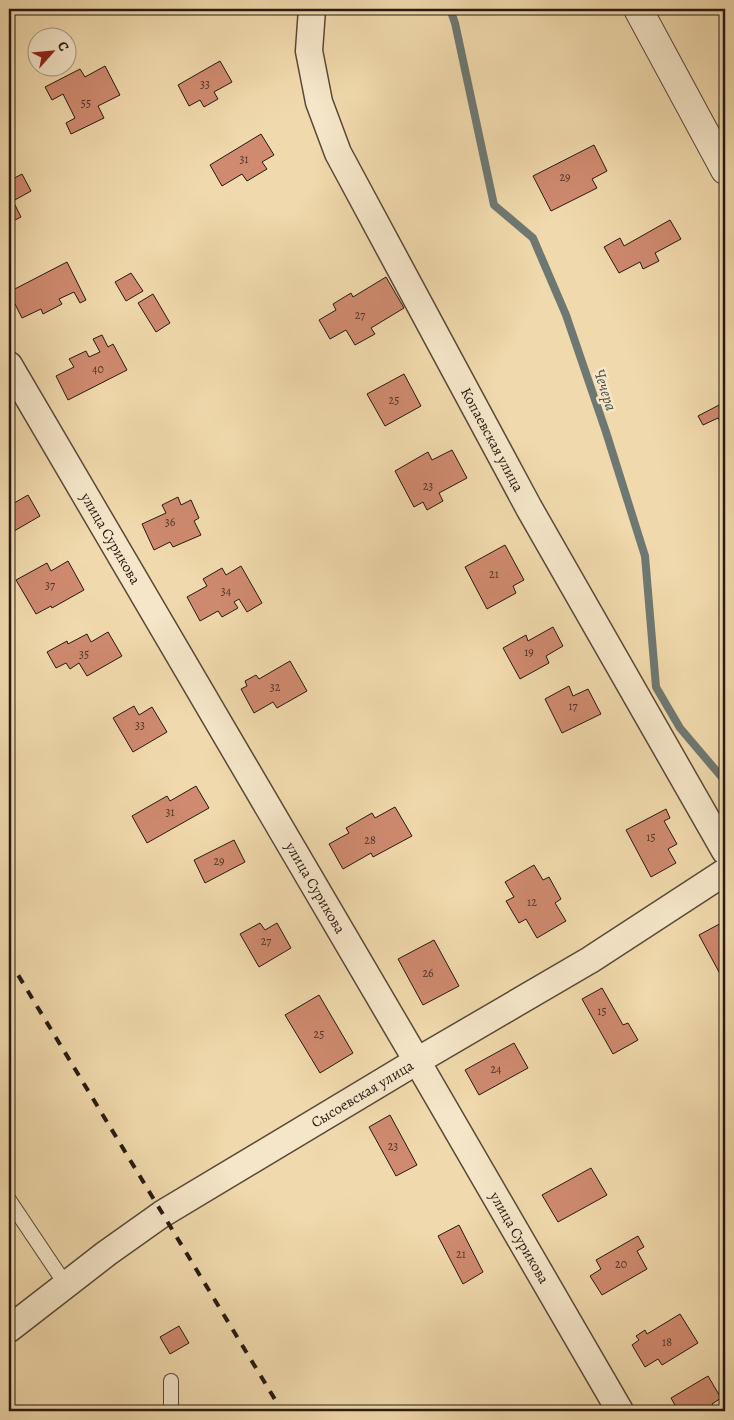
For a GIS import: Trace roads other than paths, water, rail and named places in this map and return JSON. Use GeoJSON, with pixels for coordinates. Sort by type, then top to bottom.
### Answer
{"type":"FeatureCollection","features":[{"type":"Feature","properties":{"kind":"street","name":"Копаевская улица"},"geometry":{"type":"LineString","coordinates":[[312,9],[309,52],[319,102],[338,153],[529,508],[725,851]]}},
{"type":"Feature","properties":{"kind":"street"},"geometry":{"type":"LineString","coordinates":[[638,9],[725,170]]}},
{"type":"Feature","properties":{"kind":"street","name":"улица Сурикова"},"geometry":{"type":"LineString","coordinates":[[9,365],[620,1411]]}},
{"type":"Feature","properties":{"kind":"street","name":"Сысоевская улица"},"geometry":{"type":"LineString","coordinates":[[9,1329],[107,1253],[162,1214],[590,960],[725,872]]}},
{"type":"Feature","properties":{"kind":"lane"},"geometry":{"type":"LineString","coordinates":[[9,1200],[66,1285]]}},
{"type":"Feature","properties":{"kind":"lane"},"geometry":{"type":"LineString","coordinates":[[171,1381],[171,1411]]}},
{"type":"Feature","properties":{"kind":"waterway","name":"Чечера"},"geometry":{"type":"LineString","coordinates":[[450,9],[455,23],[494,205],[533,238],[566,315],[606,432],[645,556],[656,687],[680,728],[725,781]]}},
{"type":"Feature","properties":{"kind":"railway"},"geometry":{"type":"LineString","coordinates":[[9,960],[282,1411]]}}]}
